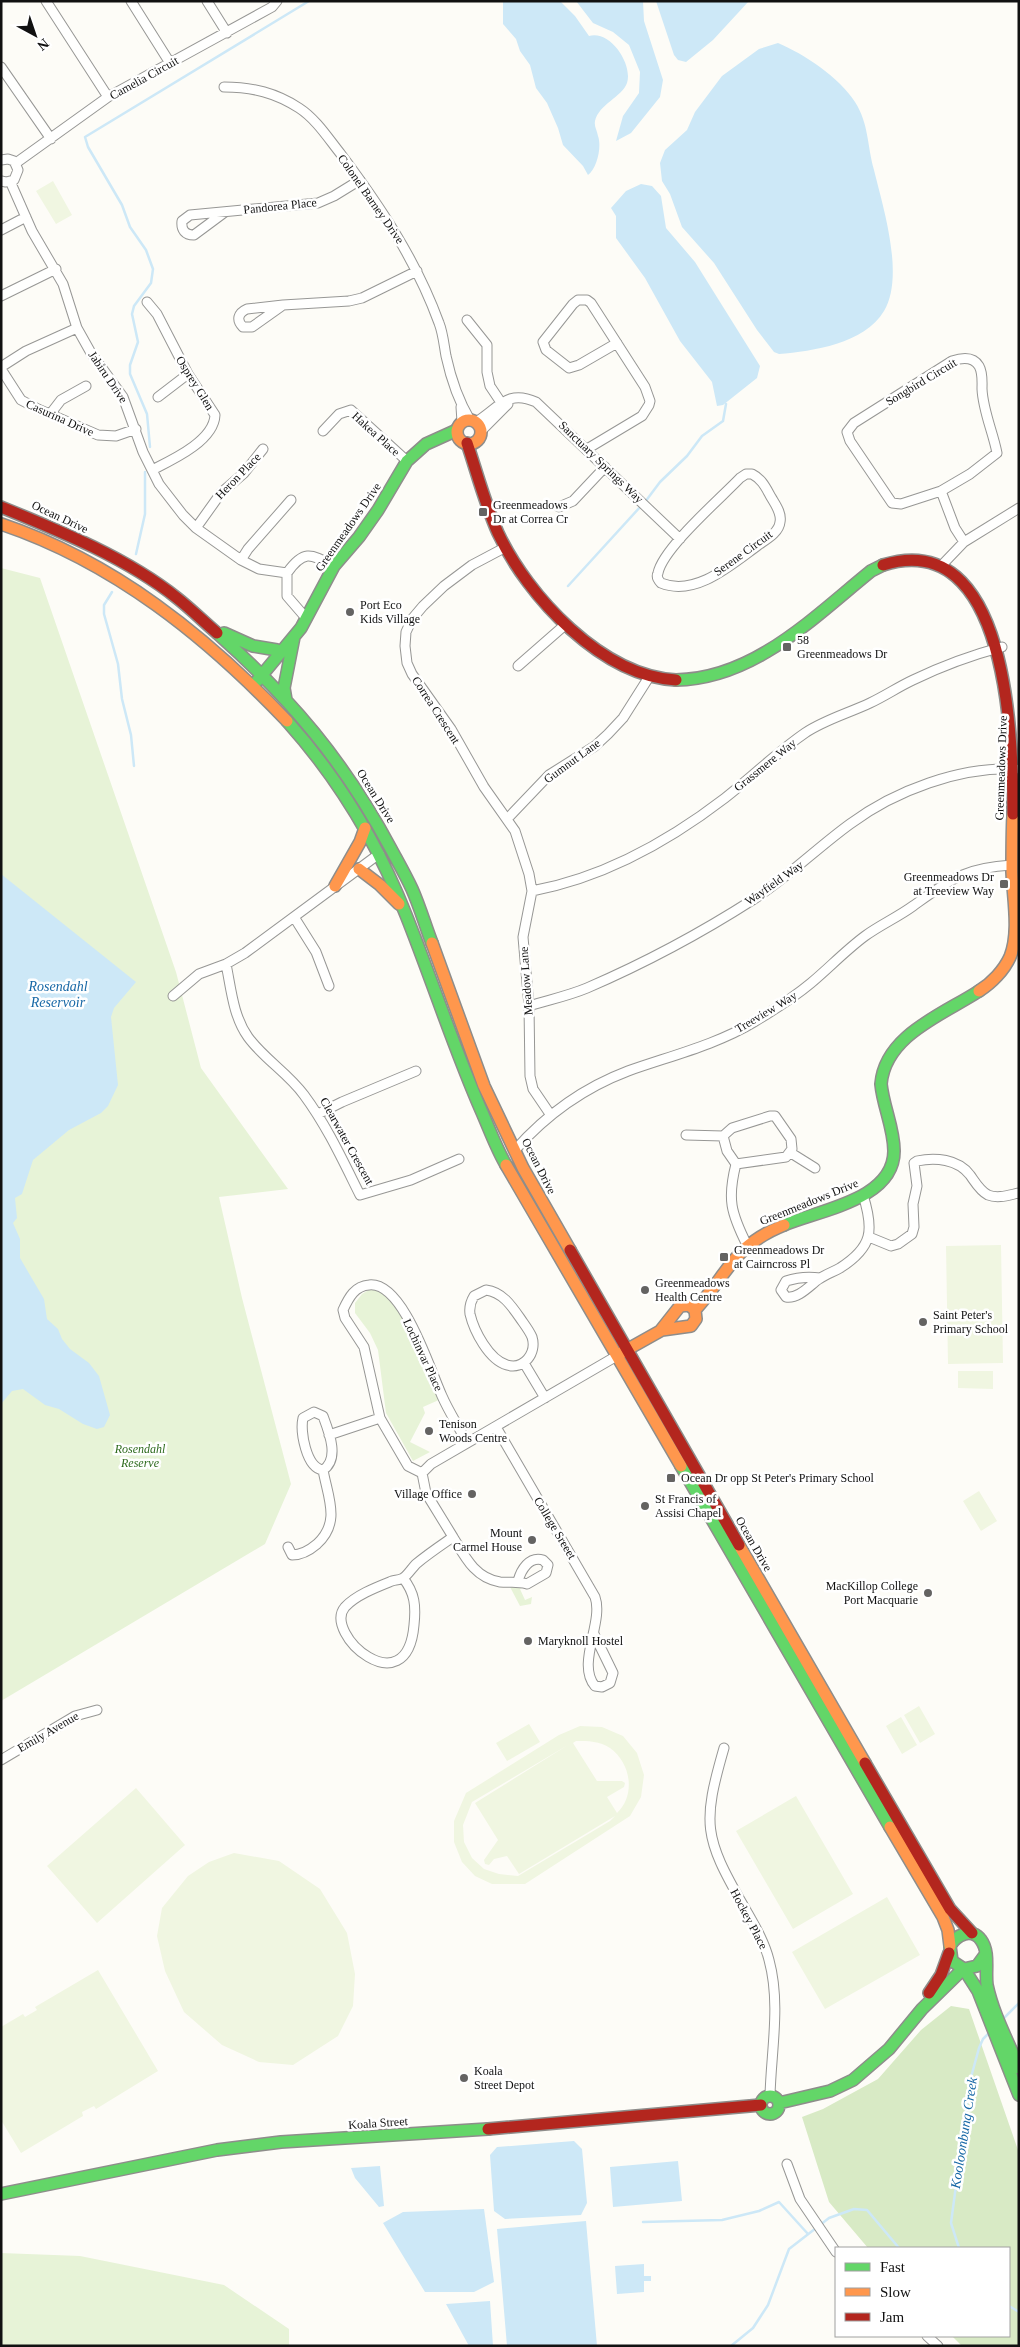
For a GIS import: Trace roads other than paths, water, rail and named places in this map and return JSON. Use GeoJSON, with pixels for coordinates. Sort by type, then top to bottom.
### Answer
{"type":"FeatureCollection","features":[{"type":"Feature","properties":{"kind":"main road","name":"Greenmeadows Drive"},"geometry":{"type":"LineString","coordinates":[[260,672],[294,637],[334,566],[360,537],[407,461],[418,449],[444,437],[468,431],[484,502],[506,547],[538,593],[566,624],[617,662],[649,676],[665,680],[690,680],[739,666],[789,638],[883,565],[910,559],[934,562],[955,574],[966,585],[990,620],[1002,647],[1016,705],[1018,735],[1012,865],[1014,932],[1010,956],[1004,968],[990,982],[908,1037],[890,1054],[884,1066],[882,1085],[894,1143],[893,1162],[880,1184],[863,1195],[786,1225],[747,1245],[728,1263],[720,1276],[715,1278],[692,1308]]}},
{"type":"Feature","properties":{"kind":"main road","name":"Ocean Drive"},"geometry":{"type":"LineString","coordinates":[[1,507],[61,532],[145,576],[176,597],[260,672],[307,723],[352,781],[390,846],[412,889],[484,1086],[546,1210],[950,1909],[972,1934]]}},
{"type":"Feature","properties":{"kind":"main road","name":"Ocean Drive"},"geometry":{"type":"LineString","coordinates":[[1,524],[79,556],[121,582],[192,631],[251,683],[318,758],[365,828],[405,909],[458,1055],[503,1161],[943,1917],[948,1930],[950,1950]]}},
{"type":"Feature","properties":{"kind":"main road","name":"Greenmeadows Drive"},"geometry":{"type":"LineString","coordinates":[[251,683],[277,650],[305,620]]}},
{"type":"Feature","properties":{"kind":"main road"},"geometry":{"type":"LineString","coordinates":[[212,629],[253,646],[277,650]]}},
{"type":"Feature","properties":{"kind":"main road"},"geometry":{"type":"LineString","coordinates":[[286,700],[284,688],[294,637]]}},
{"type":"Feature","properties":{"kind":"main road"},"geometry":{"type":"LineString","coordinates":[[335,886],[360,842],[365,828]]}},
{"type":"Feature","properties":{"kind":"main road"},"geometry":{"type":"LineString","coordinates":[[379,854],[390,846]]}},
{"type":"Feature","properties":{"kind":"main road"},"geometry":{"type":"LineString","coordinates":[[359,869],[380,885],[405,909]]}},
{"type":"Feature","properties":{"kind":"main road","name":"Greenmeadows Drive"},"geometry":{"type":"LineString","coordinates":[[676,1321],[677,1308],[683,1305],[692,1308]]}},
{"type":"Feature","properties":{"kind":"main road","name":"Greenmeadows Drive"},"geometry":{"type":"LineString","coordinates":[[676,1321],[684,1328],[692,1326],[696,1319],[692,1308]]}},
{"type":"Feature","properties":{"kind":"main road","name":"Greenmeadows Drive"},"geometry":{"type":"LineString","coordinates":[[615,1356],[676,1321]]}},
{"type":"Feature","properties":{"kind":"main road"},"geometry":{"type":"LineString","coordinates":[[922,2009],[926,1996],[942,1973],[950,1950],[958,1936],[972,1934],[982,1940],[992,2012]]}},
{"type":"Feature","properties":{"kind":"main road"},"geometry":{"type":"LineString","coordinates":[[950,1950],[953,1963],[963,1969],[992,2012],[1006,2047],[1019,2095]]}},
{"type":"Feature","properties":{"kind":"main road"},"geometry":{"type":"LineString","coordinates":[[775,2100],[777,2111],[772,2114],[763,2111],[761,2105],[763,2100],[775,2100],[830,2091],[853,2080],[889,2050],[922,2009],[963,1969],[977,1966],[985,1955]]}},
{"type":"Feature","properties":{"kind":"main road"},"geometry":{"type":"LineString","coordinates":[[1006,2047],[1019,2068]]}},
{"type":"Feature","properties":{"kind":"main road","name":"Koala Street"},"geometry":{"type":"LineString","coordinates":[[1,2194],[217,2150],[263,2144],[577,2122],[761,2105]]}},
{"type":"Feature","properties":{"kind":"street"},"geometry":{"type":"LineString","coordinates":[[46,1],[108,97]]}},
{"type":"Feature","properties":{"kind":"street"},"geometry":{"type":"LineString","coordinates":[[131,1],[170,63]]}},
{"type":"Feature","properties":{"kind":"street"},"geometry":{"type":"LineString","coordinates":[[207,1],[227,33]]}},
{"type":"Feature","properties":{"kind":"street","name":"Camelia Circuit"},"geometry":{"type":"LineString","coordinates":[[16,163],[108,97],[227,33],[272,7],[277,1]]}},
{"type":"Feature","properties":{"kind":"street"},"geometry":{"type":"LineString","coordinates":[[1,66],[50,138]]}},
{"type":"Feature","properties":{"kind":"street","name":"Colonel Barney Drive"},"geometry":{"type":"LineString","coordinates":[[224,87],[247,87],[265,91],[301,110],[318,125],[360,180],[398,235],[417,271],[440,326],[452,382],[468,431]]}},
{"type":"Feature","properties":{"kind":"street"},"geometry":{"type":"LineString","coordinates":[[1,160],[8,158],[16,163],[18,174],[6,181]]}},
{"type":"Feature","properties":{"kind":"street","name":"Pandorea Place"},"geometry":{"type":"LineString","coordinates":[[225,212],[318,203],[334,196],[360,180]]}},
{"type":"Feature","properties":{"kind":"street","name":"Jabiru Drive"},"geometry":{"type":"LineString","coordinates":[[6,181],[56,269],[77,328],[91,353],[123,397],[152,470],[173,504],[196,528],[241,560],[259,569],[287,573]]}},
{"type":"Feature","properties":{"kind":"street"},"geometry":{"type":"LineString","coordinates":[[1,230],[26,217]]}},
{"type":"Feature","properties":{"kind":"street"},"geometry":{"type":"LineString","coordinates":[[1,296],[56,269]]}},
{"type":"Feature","properties":{"kind":"street"},"geometry":{"type":"LineString","coordinates":[[283,305],[349,301],[362,298],[417,271]]}},
{"type":"Feature","properties":{"kind":"street"},"geometry":{"type":"LineString","coordinates":[[587,449],[642,416],[650,401],[645,387],[592,303],[583,299],[573,304],[543,342],[546,350],[570,368],[579,366],[617,343]]}},
{"type":"Feature","properties":{"kind":"street","name":"Osprey Glen"},"geometry":{"type":"LineString","coordinates":[[147,302],[168,334],[188,374],[213,411],[215,420],[197,443],[183,454],[152,470]]}},
{"type":"Feature","properties":{"kind":"street"},"geometry":{"type":"LineString","coordinates":[[467,320],[487,345],[490,386],[503,405]]}},
{"type":"Feature","properties":{"kind":"street"},"geometry":{"type":"LineString","coordinates":[[1,368],[26,352],[77,328]]}},
{"type":"Feature","properties":{"kind":"street","name":"Songbird Circuit"},"geometry":{"type":"LineString","coordinates":[[968,358],[979,365],[981,371],[984,404],[998,453],[970,474],[941,491],[901,504],[892,503],[850,441],[848,432],[854,423],[952,361],[968,358]]}},
{"type":"Feature","properties":{"kind":"street","name":"Casurina Drive"},"geometry":{"type":"LineString","coordinates":[[1,368],[21,400],[98,435],[116,436],[136,429]]}},
{"type":"Feature","properties":{"kind":"street"},"geometry":{"type":"LineString","coordinates":[[158,397],[188,374]]}},
{"type":"Feature","properties":{"kind":"street"},"geometry":{"type":"LineString","coordinates":[[51,413],[61,400],[86,386]]}},
{"type":"Feature","properties":{"kind":"street","name":"Sanctuary Springs Way"},"geometry":{"type":"LineString","coordinates":[[468,431],[503,405],[508,398],[529,399],[536,402],[680,539]]}},
{"type":"Feature","properties":{"kind":"street","name":"Hakea Place"},"geometry":{"type":"LineString","coordinates":[[322,431],[339,414],[351,410],[407,461]]}},
{"type":"Feature","properties":{"kind":"street","name":"Heron Place"},"geometry":{"type":"LineString","coordinates":[[196,528],[221,493],[244,473],[263,449]]}},
{"type":"Feature","properties":{"kind":"street"},"geometry":{"type":"LineString","coordinates":[[559,508],[573,501],[605,467]]}},
{"type":"Feature","properties":{"kind":"street","name":"Serene Circuit"},"geometry":{"type":"LineString","coordinates":[[746,474],[752,474],[762,482],[780,514],[780,521],[775,532],[726,569],[692,585],[668,586],[661,583],[657,578],[658,572],[669,552],[680,539],[746,474]]}},
{"type":"Feature","properties":{"kind":"street"},"geometry":{"type":"LineString","coordinates":[[941,491],[955,528],[964,542]]}},
{"type":"Feature","properties":{"kind":"street"},"geometry":{"type":"LineString","coordinates":[[241,560],[248,549],[291,500]]}},
{"type":"Feature","properties":{"kind":"street"},"geometry":{"type":"LineString","coordinates":[[941,566],[964,542],[1019,508]]}},
{"type":"Feature","properties":{"kind":"street","name":"Correa Crescent"},"geometry":{"type":"LineString","coordinates":[[506,547],[472,566],[444,586],[423,606],[412,620],[406,632],[405,646],[407,663],[412,674],[451,729],[484,787],[508,818]]}},
{"type":"Feature","properties":{"kind":"street"},"geometry":{"type":"LineString","coordinates":[[305,620],[288,596],[287,573],[297,560],[306,555],[316,556],[334,566]]}},
{"type":"Feature","properties":{"kind":"street"},"geometry":{"type":"LineString","coordinates":[[518,666],[566,624]]}},
{"type":"Feature","properties":{"kind":"street","name":"Grassmere Way"},"geometry":{"type":"LineString","coordinates":[[532,891],[561,886],[591,874],[669,836],[726,797],[807,732],[921,676],[969,657],[1002,647]]}},
{"type":"Feature","properties":{"kind":"street","name":"Gumnut Lane"},"geometry":{"type":"LineString","coordinates":[[508,818],[549,775],[595,746],[608,734],[623,718],[649,676]]}},
{"type":"Feature","properties":{"kind":"street","name":"Wayfield Way"},"geometry":{"type":"LineString","coordinates":[[529,1006],[586,988],[688,938],[756,897],[806,861],[850,824],[895,798],[933,782],[976,772],[1017,769]]}},
{"type":"Feature","properties":{"kind":"street","name":"Meadow Lane"},"geometry":{"type":"LineString","coordinates":[[508,818],[515,831],[529,874],[532,891],[523,936],[529,1006],[530,1076],[533,1089],[550,1114]]}},
{"type":"Feature","properties":{"kind":"street"},"geometry":{"type":"LineString","coordinates":[[173,996],[199,974],[226,964],[246,953],[379,854]]}},
{"type":"Feature","properties":{"kind":"street","name":"Treeview Way"},"geometry":{"type":"LineString","coordinates":[[515,1150],[524,1138],[550,1114],[605,1081],[693,1050],[754,1022],[811,983],[865,936],[913,906],[946,882],[968,872],[1012,865]]}},
{"type":"Feature","properties":{"kind":"street"},"geometry":{"type":"LineString","coordinates":[[294,917],[316,952],[329,986]]}},
{"type":"Feature","properties":{"kind":"street","name":"Clearwater Crescent"},"geometry":{"type":"LineString","coordinates":[[226,964],[232,998],[244,1030],[260,1050],[291,1079],[318,1114],[360,1195],[411,1180],[458,1159]]}},
{"type":"Feature","properties":{"kind":"street"},"geometry":{"type":"LineString","coordinates":[[318,1114],[356,1095],[397,1081],[416,1071]]}},
{"type":"Feature","properties":{"kind":"street"},"geometry":{"type":"LineString","coordinates":[[686,1135],[723,1136],[732,1128],[775,1116],[791,1139],[791,1153]]}},
{"type":"Feature","properties":{"kind":"street"},"geometry":{"type":"LineString","coordinates":[[723,1136],[727,1151],[736,1164],[731,1184],[731,1208],[747,1245]]}},
{"type":"Feature","properties":{"kind":"street"},"geometry":{"type":"LineString","coordinates":[[736,1164],[781,1158],[791,1153]]}},
{"type":"Feature","properties":{"kind":"street"},"geometry":{"type":"LineString","coordinates":[[791,1153],[815,1168]]}},
{"type":"Feature","properties":{"kind":"street"},"geometry":{"type":"LineString","coordinates":[[869,1237],[891,1246],[898,1244],[912,1234],[914,1227],[913,1204],[917,1186],[914,1163],[917,1160],[949,1161],[957,1164],[969,1173],[982,1192],[989,1195],[997,1197],[1019,1194]]}},
{"type":"Feature","properties":{"kind":"street"},"geometry":{"type":"LineString","coordinates":[[820,1278],[852,1260],[869,1237],[870,1217],[863,1195]]}},
{"type":"Feature","properties":{"kind":"street","name":"Lochinvar Place"},"geometry":{"type":"LineString","coordinates":[[422,1473],[408,1466],[380,1418],[364,1348],[345,1318],[343,1310],[353,1292],[367,1285],[384,1288],[399,1305],[417,1336],[441,1394],[468,1443]]}},
{"type":"Feature","properties":{"kind":"street"},"geometry":{"type":"LineString","coordinates":[[492,1290],[504,1298],[529,1331],[533,1345],[532,1352],[524,1363],[512,1366],[505,1365],[493,1356],[482,1341],[470,1314],[474,1296],[480,1292],[492,1290]]}},
{"type":"Feature","properties":{"kind":"street"},"geometry":{"type":"LineString","coordinates":[[523,1583],[493,1580],[475,1572],[426,1493],[422,1473],[430,1464],[615,1356]]}},
{"type":"Feature","properties":{"kind":"street"},"geometry":{"type":"LineString","coordinates":[[524,1363],[545,1398]]}},
{"type":"Feature","properties":{"kind":"street"},"geometry":{"type":"LineString","coordinates":[[318,1413],[323,1416],[329,1435],[333,1457],[331,1463],[323,1470],[314,1467],[310,1462],[302,1427],[303,1418],[308,1414],[318,1413]]}},
{"type":"Feature","properties":{"kind":"street"},"geometry":{"type":"LineString","coordinates":[[329,1435],[380,1418]]}},
{"type":"Feature","properties":{"kind":"street","name":"College Sreeet"},"geometry":{"type":"LineString","coordinates":[[496,1427],[595,1596],[594,1634]]}},
{"type":"Feature","properties":{"kind":"street"},"geometry":{"type":"LineString","coordinates":[[288,1547],[292,1555],[297,1555],[313,1547],[328,1531],[332,1519],[323,1470]]}},
{"type":"Feature","properties":{"kind":"street"},"geometry":{"type":"LineString","coordinates":[[403,1578],[412,1590],[414,1600],[411,1645],[402,1657],[396,1660],[382,1663],[375,1662],[362,1653],[346,1632],[342,1624],[342,1611],[346,1606],[370,1591],[403,1578],[429,1552],[453,1537]]}},
{"type":"Feature","properties":{"kind":"street"},"geometry":{"type":"LineString","coordinates":[[594,1634],[613,1672],[610,1683],[602,1687],[595,1686],[589,1676],[591,1640],[594,1634]]}},
{"type":"Feature","properties":{"kind":"street","name":"Emily Avenue"},"geometry":{"type":"LineString","coordinates":[[1,1760],[75,1716],[97,1710]]}},
{"type":"Feature","properties":{"kind":"street","name":"Hockey Place"},"geometry":{"type":"LineString","coordinates":[[724,1748],[710,1800],[710,1837],[717,1858],[761,1936],[770,1961],[774,2009],[775,2100]]}},
{"type":"Feature","properties":{"kind":"street"},"geometry":{"type":"LineString","coordinates":[[788,2164],[800,2199],[835,2251]]}},
{"type":"Feature","properties":{"kind":"street"},"geometry":{"type":"LineString","coordinates":[[928,2337],[938,2346]]}},
{"type":"Feature","properties":{"kind":"water"},"geometry":{"type":"Polygon","coordinates":[[[503,1],[560,1],[575,16],[589,36],[605,38],[612,43],[627,67],[627,83],[624,88],[597,115],[595,127],[599,141],[599,151],[594,168],[588,175],[583,166],[563,145],[547,103],[536,88],[530,65],[520,51],[516,39],[503,24],[503,1]]]}},
{"type":"Feature","properties":{"kind":"water"},"geometry":{"type":"Polygon","coordinates":[[[576,1],[643,1],[644,21],[663,80],[660,97],[631,133],[616,141],[623,116],[639,93],[640,72],[629,45],[613,32],[593,23],[576,1]]]}},
{"type":"Feature","properties":{"kind":"water"},"geometry":{"type":"Polygon","coordinates":[[[656,1],[749,1],[713,40],[686,62],[678,60],[674,55],[656,1]]]}},
{"type":"Feature","properties":{"kind":"water"},"geometry":{"type":"Polygon","coordinates":[[[778,43],[799,53],[830,75],[848,93],[860,110],[887,222],[893,279],[890,296],[884,311],[864,331],[837,344],[807,351],[779,354],[774,352],[757,330],[714,263],[682,227],[670,194],[662,181],[660,163],[665,150],[687,130],[695,112],[722,76],[759,49],[778,43]]]}},
{"type":"Feature","properties":{"kind":"water"},"geometry":{"type":"Polygon","coordinates":[[[641,184],[652,186],[661,196],[666,228],[695,262],[760,366],[757,378],[723,405],[717,406],[712,382],[680,341],[645,278],[616,238],[616,216],[611,208],[626,191],[641,184]]]}},
{"type":"Feature","properties":{"kind":"water","name":"Rosendahl Reservoir"},"geometry":{"type":"Polygon","coordinates":[[[1,874],[136,982],[114,1008],[111,1017],[118,1085],[108,1106],[101,1113],[69,1130],[33,1160],[22,1194],[15,1198],[17,1218],[13,1223],[20,1239],[20,1258],[44,1299],[47,1319],[58,1329],[62,1339],[70,1349],[89,1363],[99,1376],[110,1415],[104,1427],[97,1429],[83,1424],[59,1409],[45,1405],[23,1389],[12,1391],[1,1404],[1,874]]]}},
{"type":"Feature","properties":{"kind":"water"},"geometry":{"type":"Polygon","coordinates":[[[574,2141],[582,2149],[587,2203],[581,2215],[505,2219],[494,2211],[490,2155],[497,2147],[574,2141]]]}},
{"type":"Feature","properties":{"kind":"water"},"geometry":{"type":"Polygon","coordinates":[[[678,2161],[682,2201],[613,2207],[610,2167],[678,2161]]]}},
{"type":"Feature","properties":{"kind":"water"},"geometry":{"type":"Polygon","coordinates":[[[380,2166],[384,2206],[379,2207],[355,2178],[351,2168],[380,2166]]]}},
{"type":"Feature","properties":{"kind":"water"},"geometry":{"type":"Polygon","coordinates":[[[484,2209],[494,2282],[474,2292],[425,2292],[383,2223],[403,2212],[484,2209]]]}},
{"type":"Feature","properties":{"kind":"water"},"geometry":{"type":"Polygon","coordinates":[[[586,2221],[597,2346],[507,2346],[497,2229],[586,2221]]]}},
{"type":"Feature","properties":{"kind":"water"},"geometry":{"type":"Polygon","coordinates":[[[644,2264],[644,2276],[651,2276],[651,2281],[644,2281],[644,2292],[617,2294],[615,2266],[644,2264]]]}},
{"type":"Feature","properties":{"kind":"water"},"geometry":{"type":"Polygon","coordinates":[[[490,2301],[493,2346],[469,2346],[446,2304],[490,2301]]]}},
{"type":"Feature","properties":{"kind":"waterway"},"geometry":{"type":"LineString","coordinates":[[150,447],[147,414],[130,374],[130,365],[138,342],[132,314],[134,306],[151,283],[153,269],[146,250],[130,227],[122,205],[88,147],[85,137],[309,1]]}},
{"type":"Feature","properties":{"kind":"waterway"},"geometry":{"type":"LineString","coordinates":[[645,502],[660,482],[687,456],[702,436],[723,421],[726,404]]}},
{"type":"Feature","properties":{"kind":"waterway"},"geometry":{"type":"LineString","coordinates":[[136,554],[145,514],[145,472]]}},
{"type":"Feature","properties":{"kind":"waterway"},"geometry":{"type":"LineString","coordinates":[[568,586],[641,506]]}},
{"type":"Feature","properties":{"kind":"waterway"},"geometry":{"type":"LineString","coordinates":[[112,592],[104,605],[104,614],[118,664],[122,699],[131,735],[134,766]]}},
{"type":"Feature","properties":{"kind":"waterway","name":"Kooloonbung Creek"},"geometry":{"type":"LineString","coordinates":[[1004,2018],[1019,2003]]}},
{"type":"Feature","properties":{"kind":"waterway","name":"Kooloonbung Creek"},"geometry":{"type":"LineString","coordinates":[[959,2247],[951,2223],[970,2081],[979,2048],[983,2039],[989,2033]]}},
{"type":"Feature","properties":{"kind":"waterway"},"geometry":{"type":"LineString","coordinates":[[643,2222],[722,2220],[759,2211],[779,2202],[808,2234]]}},
{"type":"Feature","properties":{"kind":"waterway"},"geometry":{"type":"LineString","coordinates":[[731,2346],[753,2328],[768,2305],[789,2249],[829,2218],[854,2209],[867,2210],[898,2247]]}},
{"type":"Feature","properties":{"kind":"waterway","name":"Kooloonbung Creek"},"geometry":{"type":"LineString","coordinates":[[1010,2307],[1019,2312]]}},
{"type":"Feature","properties":{"kind":"place","name":"Greenmeadows Dr at Correa Cr"},"geometry":{"type":"Point","coordinates":[483,512]}},
{"type":"Feature","properties":{"kind":"place","name":"Port Eco Kids Village"},"geometry":{"type":"Point","coordinates":[350,612]}},
{"type":"Feature","properties":{"kind":"place","name":"58 Greenmeadows Dr"},"geometry":{"type":"Point","coordinates":[787,647]}},
{"type":"Feature","properties":{"kind":"place","name":"Greenmeadows Dr at Treeview Way"},"geometry":{"type":"Point","coordinates":[1004,884]}},
{"type":"Feature","properties":{"kind":"place","name":"Greenmeadows Dr at Cairncross Pl"},"geometry":{"type":"Point","coordinates":[724,1257]}},
{"type":"Feature","properties":{"kind":"place","name":"Greenmeadows Health Centre"},"geometry":{"type":"Point","coordinates":[645,1290]}},
{"type":"Feature","properties":{"kind":"place","name":"Saint Peter's Primary School"},"geometry":{"type":"Point","coordinates":[923,1322]}},
{"type":"Feature","properties":{"kind":"place","name":"Tenison Woods Centre"},"geometry":{"type":"Point","coordinates":[429,1431]}},
{"type":"Feature","properties":{"kind":"place","name":"Ocean Dr opp St Peter's Primary School"},"geometry":{"type":"Point","coordinates":[671,1478]}},
{"type":"Feature","properties":{"kind":"place","name":"Village Office"},"geometry":{"type":"Point","coordinates":[472,1494]}},
{"type":"Feature","properties":{"kind":"place","name":"St Francis of Assisi Chapel"},"geometry":{"type":"Point","coordinates":[645,1506]}},
{"type":"Feature","properties":{"kind":"place","name":"Mount Carmel House"},"geometry":{"type":"Point","coordinates":[532,1540]}},
{"type":"Feature","properties":{"kind":"place","name":"MacKillop College Port Macquarie"},"geometry":{"type":"Point","coordinates":[928,1593]}},
{"type":"Feature","properties":{"kind":"place","name":"Maryknoll Hostel"},"geometry":{"type":"Point","coordinates":[528,1641]}},
{"type":"Feature","properties":{"kind":"place","name":"Koala Street Depot"},"geometry":{"type":"Point","coordinates":[464,2078]}},
{"type":"Feature","properties":{"kind":"park label","name":"Rosendahl Reserve"},"geometry":{"type":"Point","coordinates":[140,1456]}}]}
